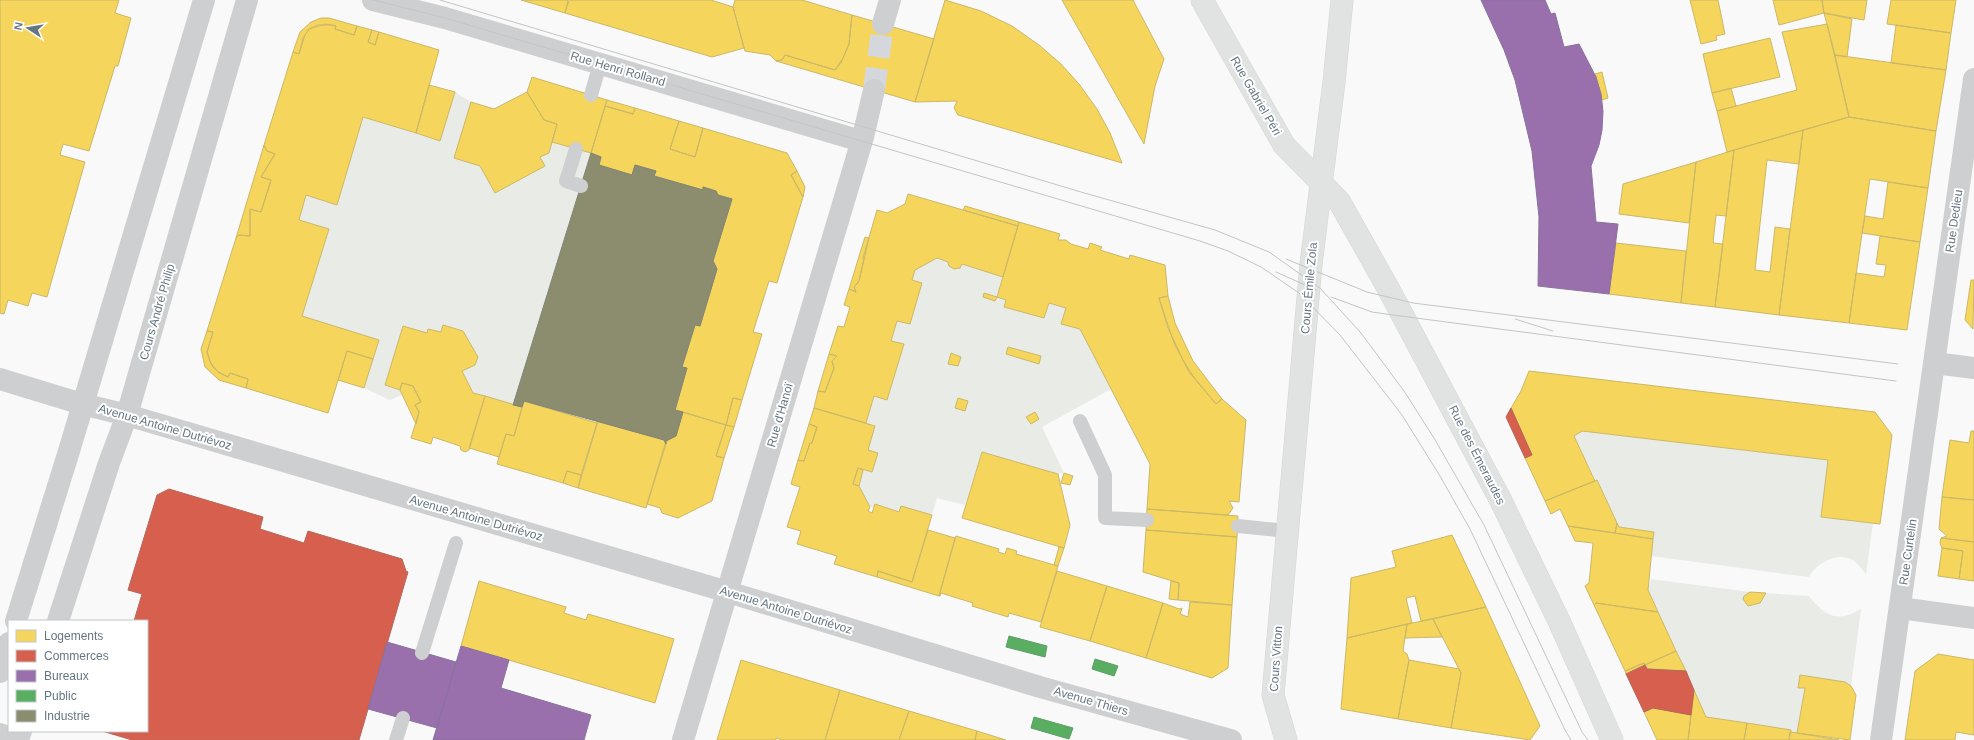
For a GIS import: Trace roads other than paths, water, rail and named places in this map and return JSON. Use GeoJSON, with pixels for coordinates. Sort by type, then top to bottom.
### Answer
{"type":"FeatureCollection","features":[{"type":"Feature","properties":{"kind":"main road","name":"Rue Gabriel Péri"},"geometry":{"type":"LineString","coordinates":[[1202,0],[1284,145],[1320,184]]}},
{"type":"Feature","properties":{"kind":"main road","name":"Cours Émile Zola"},"geometry":{"type":"LineString","coordinates":[[1282,577],[1311,264],[1334,82],[1342,0]]}},
{"type":"Feature","properties":{"kind":"main road","name":"Rue des Émeraudes"},"geometry":{"type":"LineString","coordinates":[[1320,184],[1339,201],[1480,458],[1559,621],[1612,740]]}},
{"type":"Feature","properties":{"kind":"main road","name":"Cours Vitton"},"geometry":{"type":"LineString","coordinates":[[1282,577],[1273,695],[1286,740]]}},
{"type":"Feature","properties":{"kind":"street"},"geometry":{"type":"LineString","coordinates":[[16,620],[204,0]]}},
{"type":"Feature","properties":{"kind":"street","name":"Cours André Philip"},"geometry":{"type":"LineString","coordinates":[[58,620],[109,463],[127,415],[247,0]]}},
{"type":"Feature","properties":{"kind":"street","name":"Rue Henri Rolland"},"geometry":{"type":"LineString","coordinates":[[373,0],[445,18],[861,141]]}},
{"type":"Feature","properties":{"kind":"street"},"geometry":{"type":"LineString","coordinates":[[883,24],[890,0]]}},
{"type":"Feature","properties":{"kind":"street","name":"Rue Dedieu"},"geometry":{"type":"LineString","coordinates":[[1935,363],[1974,79]]}},
{"type":"Feature","properties":{"kind":"street","name":"Rue d'Hanoï"},"geometry":{"type":"LineString","coordinates":[[683,740],[861,141],[874,90]]}},
{"type":"Feature","properties":{"kind":"street"},"geometry":{"type":"LineString","coordinates":[[1935,363],[1974,368]]}},
{"type":"Feature","properties":{"kind":"street","name":"Rue Curtelin"},"geometry":{"type":"LineString","coordinates":[[1881,740],[1935,363]]}},
{"type":"Feature","properties":{"kind":"street","name":"Avenue Antoine Dutriévoz"},"geometry":{"type":"LineString","coordinates":[[0,379],[728,592],[950,659]]}},
{"type":"Feature","properties":{"kind":"street"},"geometry":{"type":"LineString","coordinates":[[1900,608],[1974,618]]}},
{"type":"Feature","properties":{"kind":"street"},"geometry":{"type":"LineString","coordinates":[[0,672],[8,646]]}},
{"type":"Feature","properties":{"kind":"street","name":"Avenue Thiers"},"geometry":{"type":"LineString","coordinates":[[950,659],[1040,687],[1231,740]]}},
{"type":"Feature","properties":{"kind":"street"},"geometry":{"type":"LineString","coordinates":[[0,734],[17,740]]}},
{"type":"Feature","properties":{"kind":"lane"},"geometry":{"type":"LineString","coordinates":[[592,95],[600,64]]}},
{"type":"Feature","properties":{"kind":"lane"},"geometry":{"type":"LineString","coordinates":[[576,149],[566,181],[581,186]]}},
{"type":"Feature","properties":{"kind":"lane"},"geometry":{"type":"LineString","coordinates":[[1080,421],[1106,475],[1105,518],[1146,520]]}},
{"type":"Feature","properties":{"kind":"lane"},"geometry":{"type":"LineString","coordinates":[[1238,526],[1286,531]]}},
{"type":"Feature","properties":{"kind":"lane"},"geometry":{"type":"LineString","coordinates":[[422,653],[456,543]]}},
{"type":"Feature","properties":{"kind":"lane"},"geometry":{"type":"LineString","coordinates":[[396,740],[403,718]]}},
{"type":"Feature","properties":{"kind":"tunnel"},"geometry":{"type":"LineString","coordinates":[[874,90],[883,24]]}},
{"type":"Feature","properties":{"kind":"tram line"},"geometry":{"type":"LineString","coordinates":[[373,0],[445,18],[1200,241],[1228,251],[1261,267],[1299,293],[1340,335],[1402,415],[1440,476],[1470,529],[1571,740]]}},
{"type":"Feature","properties":{"kind":"tram line"},"geometry":{"type":"LineString","coordinates":[[440,0],[1081,192],[1215,230],[1269,252],[1320,288],[1361,333],[1404,391],[1434,438],[1484,525],[1582,732],[1588,740]]}},
{"type":"Feature","properties":{"kind":"tram line"},"geometry":{"type":"LineString","coordinates":[[1286,259],[1367,292],[1413,303],[1898,364]]}},
{"type":"Feature","properties":{"kind":"tram line"},"geometry":{"type":"LineString","coordinates":[[1276,272],[1316,290]]}},
{"type":"Feature","properties":{"kind":"tram line"},"geometry":{"type":"LineString","coordinates":[[1331,297],[1372,312],[1896,381]]}},
{"type":"Feature","properties":{"kind":"tram line"},"geometry":{"type":"LineString","coordinates":[[1515,319],[1553,331]]}}]}
